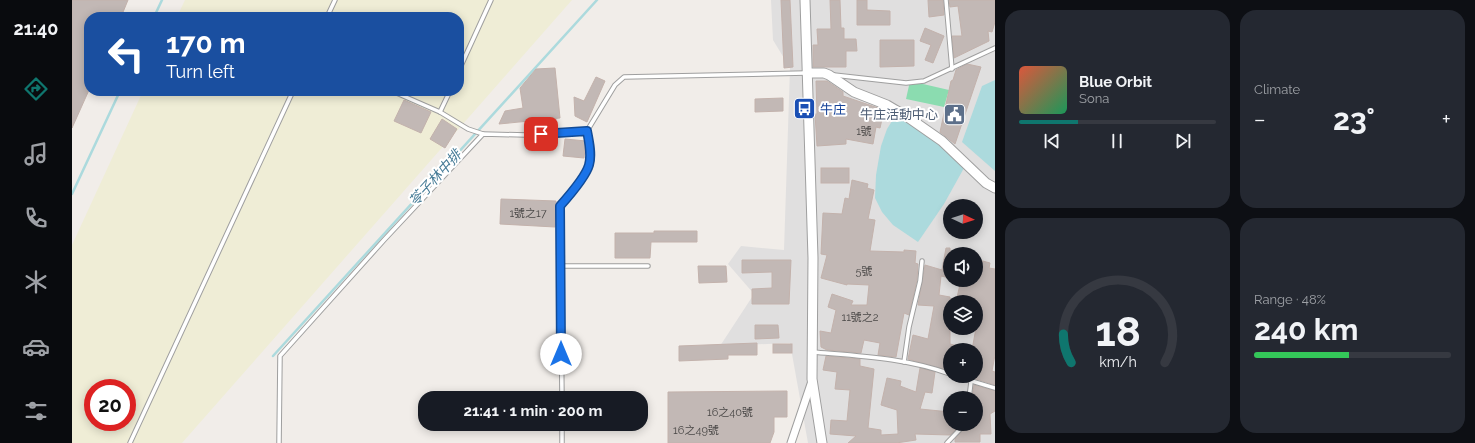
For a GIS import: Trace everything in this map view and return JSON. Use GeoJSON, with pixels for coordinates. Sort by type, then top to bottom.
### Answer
{"type":"FeatureCollection","features":[{"type":"Feature","properties":{"kind":"street"},"geometry":{"type":"LineString","coordinates":[[805,0],[813,258],[812,379],[822,443]]}},
{"type":"Feature","properties":{"kind":"street"},"geometry":{"type":"LineString","coordinates":[[807,73],[824,73],[829,75],[854,92],[887,105],[929,130],[986,182],[995,188]]}},
{"type":"Feature","properties":{"kind":"street"},"geometry":{"type":"LineString","coordinates":[[791,443],[812,379]]}},
{"type":"Feature","properties":{"kind":"lane"},"geometry":{"type":"LineString","coordinates":[[329,12],[335,0]]}},
{"type":"Feature","properties":{"kind":"lane"},"geometry":{"type":"LineString","coordinates":[[464,59],[491,0]]}},
{"type":"Feature","properties":{"kind":"lane"},"geometry":{"type":"LineString","coordinates":[[946,0],[952,69]]}},
{"type":"Feature","properties":{"kind":"lane"},"geometry":{"type":"LineString","coordinates":[[829,75],[906,83],[924,81],[995,48]]}},
{"type":"Feature","properties":{"kind":"lane"},"geometry":{"type":"LineString","coordinates":[[562,391],[560,206],[571,193],[589,165],[590,146],[587,131],[615,84],[624,77],[807,73]]}},
{"type":"Feature","properties":{"kind":"lane"},"geometry":{"type":"LineString","coordinates":[[130,443],[291,96]]}},
{"type":"Feature","properties":{"kind":"lane"},"geometry":{"type":"LineString","coordinates":[[403,96],[440,112],[481,134],[526,135],[587,131]]}},
{"type":"Feature","properties":{"kind":"lane"},"geometry":{"type":"LineString","coordinates":[[440,112],[448,96]]}},
{"type":"Feature","properties":{"kind":"lane"},"geometry":{"type":"LineString","coordinates":[[279,443],[280,356],[481,134]]}},
{"type":"Feature","properties":{"kind":"lane"},"geometry":{"type":"LineString","coordinates":[[904,362],[909,327],[920,281],[922,261]]}},
{"type":"Feature","properties":{"kind":"lane"},"geometry":{"type":"LineString","coordinates":[[561,266],[648,266]]}},
{"type":"Feature","properties":{"kind":"lane"},"geometry":{"type":"LineString","coordinates":[[812,352],[873,357],[935,368],[943,371]]}},
{"type":"Feature","properties":{"kind":"lane"},"geometry":{"type":"LineString","coordinates":[[975,383],[995,388]]}},
{"type":"Feature","properties":{"kind":"lane"},"geometry":{"type":"LineString","coordinates":[[562,431],[562,443]]}},
{"type":"Feature","properties":{"kind":"lane"},"geometry":{"type":"LineString","coordinates":[[947,443],[958,431]]}},
{"type":"Feature","properties":{"kind":"shaded area"},"geometry":{"type":"Polygon","coordinates":[[[185,0],[572,0],[182,443],[72,443],[72,245],[141,96],[464,96],[464,12],[179,12],[185,0]]]}},
{"type":"Feature","properties":{"kind":"shaded area"},"geometry":{"type":"Polygon","coordinates":[[[771,0],[995,0],[995,443],[808,443],[790,343],[720,346],[754,294],[728,264],[741,246],[784,250],[790,68],[773,40],[771,0]]]}},
{"type":"Feature","properties":{"kind":"green space"},"geometry":{"type":"Polygon","coordinates":[[[910,81],[949,90],[944,107],[906,99],[910,81]]]}},
{"type":"Feature","properties":{"kind":"water"},"geometry":{"type":"Polygon","coordinates":[[[995,80],[995,171],[962,142],[982,86],[995,80]]]}},
{"type":"Feature","properties":{"kind":"water"},"geometry":{"type":"Polygon","coordinates":[[[897,113],[948,151],[964,168],[947,199],[943,199],[943,205],[918,242],[893,225],[882,212],[875,198],[876,175],[881,146],[887,129],[897,113]]]}},
{"type":"Feature","properties":{"kind":"building"},"geometry":{"type":"Polygon","coordinates":[[[72,0],[128,0],[123,12],[84,12],[84,96],[86,96],[72,128],[72,0]]]}},
{"type":"Feature","properties":{"kind":"building"},"geometry":{"type":"Polygon","coordinates":[[[781,0],[790,0],[793,67],[784,68],[781,0]]]}},
{"type":"Feature","properties":{"kind":"building"},"geometry":{"type":"Polygon","coordinates":[[[830,0],[840,0],[841,28],[844,28],[844,39],[856,39],[857,51],[846,51],[846,67],[813,67],[813,45],[818,45],[817,29],[831,29],[830,0]]]}},
{"type":"Feature","properties":{"kind":"building"},"geometry":{"type":"Polygon","coordinates":[[[857,0],[867,0],[867,10],[890,11],[890,25],[857,25],[857,0]]]}},
{"type":"Feature","properties":{"kind":"building"},"geometry":{"type":"Polygon","coordinates":[[[928,0],[943,0],[944,15],[929,17],[928,0]]]}},
{"type":"Feature","properties":{"kind":"building"},"geometry":{"type":"Polygon","coordinates":[[[949,0],[995,0],[995,22],[992,32],[988,31],[989,41],[954,58],[952,36],[962,36],[958,6],[950,7],[949,0]]]}},
{"type":"Feature","properties":{"kind":"building"},"geometry":{"type":"Polygon","coordinates":[[[925,28],[944,36],[933,63],[925,60],[931,45],[920,41],[925,28]]]}},
{"type":"Feature","properties":{"kind":"building"},"geometry":{"type":"Polygon","coordinates":[[[880,40],[914,40],[914,66],[880,67],[880,40]]]}},
{"type":"Feature","properties":{"kind":"building","name":"牛庄活動中心"},"geometry":{"type":"Polygon","coordinates":[[[967,64],[981,67],[955,144],[940,132],[951,81],[953,80],[956,70],[967,64]]]}},
{"type":"Feature","properties":{"kind":"building"},"geometry":{"type":"Polygon","coordinates":[[[555,68],[560,118],[499,124],[505,111],[523,108],[520,88],[536,69],[555,68]]]}},
{"type":"Feature","properties":{"kind":"building"},"geometry":{"type":"Polygon","coordinates":[[[596,77],[605,81],[587,122],[575,116],[574,97],[584,101],[596,77]]]}},
{"type":"Feature","properties":{"kind":"building"},"geometry":{"type":"Polygon","coordinates":[[[816,81],[827,81],[843,92],[843,96],[884,110],[880,128],[876,127],[873,144],[846,139],[846,144],[817,146],[815,114],[817,114],[816,81]]]}},
{"type":"Feature","properties":{"kind":"building"},"geometry":{"type":"Polygon","coordinates":[[[783,98],[783,111],[755,112],[755,99],[783,98]]]}},
{"type":"Feature","properties":{"kind":"building"},"geometry":{"type":"Polygon","coordinates":[[[404,100],[431,112],[421,133],[394,121],[404,100]]]}},
{"type":"Feature","properties":{"kind":"building"},"geometry":{"type":"Polygon","coordinates":[[[442,119],[457,129],[445,148],[430,139],[442,119]]]}},
{"type":"Feature","properties":{"kind":"building"},"geometry":{"type":"Polygon","coordinates":[[[565,139],[586,141],[584,158],[563,156],[565,139]]]}},
{"type":"Feature","properties":{"kind":"building"},"geometry":{"type":"Polygon","coordinates":[[[821,168],[849,168],[849,183],[821,183],[821,168]]]}},
{"type":"Feature","properties":{"kind":"building"},"geometry":{"type":"Polygon","coordinates":[[[852,180],[868,184],[867,188],[874,190],[868,219],[875,220],[870,251],[916,251],[915,263],[918,264],[917,280],[909,315],[904,313],[896,357],[878,355],[880,343],[864,340],[861,353],[827,350],[821,347],[820,331],[831,333],[836,310],[828,307],[832,294],[853,301],[851,305],[867,305],[869,285],[847,285],[821,278],[827,255],[821,254],[823,213],[842,214],[845,198],[849,199],[852,180]]]}},
{"type":"Feature","properties":{"kind":"building"},"geometry":{"type":"Polygon","coordinates":[[[501,199],[556,201],[555,227],[500,224],[501,199]]]}},
{"type":"Feature","properties":{"kind":"building"},"geometry":{"type":"Polygon","coordinates":[[[654,231],[697,231],[697,242],[651,242],[650,258],[615,258],[615,233],[654,233],[654,231]]]}},
{"type":"Feature","properties":{"kind":"building"},"geometry":{"type":"Polygon","coordinates":[[[742,260],[791,260],[789,304],[752,304],[752,289],[772,288],[772,272],[742,273],[742,260]]]}},
{"type":"Feature","properties":{"kind":"building"},"geometry":{"type":"Polygon","coordinates":[[[983,261],[990,263],[989,268],[995,269],[995,355],[992,371],[995,372],[995,385],[983,381],[983,343],[973,343],[975,335],[983,335],[983,295],[958,295],[959,287],[983,287],[983,261]]]}},
{"type":"Feature","properties":{"kind":"building"},"geometry":{"type":"Polygon","coordinates":[[[943,264],[943,276],[941,276],[939,295],[943,296],[943,335],[950,335],[950,343],[943,343],[943,369],[908,359],[913,335],[928,339],[934,306],[918,305],[925,265],[942,270],[943,264]]]}},
{"type":"Feature","properties":{"kind":"building"},"geometry":{"type":"Polygon","coordinates":[[[698,266],[726,266],[727,282],[699,283],[698,266]]]}},
{"type":"Feature","properties":{"kind":"building"},"geometry":{"type":"Polygon","coordinates":[[[755,325],[778,325],[779,338],[755,339],[755,325]]]}},
{"type":"Feature","properties":{"kind":"building"},"geometry":{"type":"Polygon","coordinates":[[[757,343],[757,355],[728,355],[728,359],[679,361],[679,346],[757,343]]]}},
{"type":"Feature","properties":{"kind":"building"},"geometry":{"type":"Polygon","coordinates":[[[773,344],[792,344],[792,353],[773,353],[773,344]]]}},
{"type":"Feature","properties":{"kind":"building"},"geometry":{"type":"Polygon","coordinates":[[[826,356],[860,359],[860,366],[874,369],[868,428],[881,430],[881,435],[898,434],[897,410],[881,405],[887,378],[901,381],[900,386],[916,392],[920,368],[935,372],[932,393],[925,392],[920,409],[943,411],[943,431],[954,431],[950,435],[915,434],[916,440],[896,443],[848,443],[856,436],[830,434],[831,420],[847,421],[850,390],[835,389],[837,372],[823,370],[826,356]]]}},
{"type":"Feature","properties":{"kind":"building"},"geometry":{"type":"Polygon","coordinates":[[[974,385],[995,391],[995,411],[990,414],[991,434],[980,434],[980,442],[955,442],[955,439],[962,431],[983,431],[983,391],[973,391],[974,385]]]}},
{"type":"Feature","properties":{"kind":"building"},"geometry":{"type":"Polygon","coordinates":[[[787,391],[787,417],[774,417],[774,432],[770,443],[668,443],[668,392],[787,391]]]}},
{"type":"Feature","properties":{"kind":"waterway"},"geometry":{"type":"LineString","coordinates":[[156,12],[162,0]]}},
{"type":"Feature","properties":{"kind":"waterway","name":"苓子林中排"},"geometry":{"type":"LineString","coordinates":[[273,356],[597,0]]}},
{"type":"Feature","properties":{"kind":"waterway"},"geometry":{"type":"LineString","coordinates":[[72,194],[118,96]]}},
{"type":"Feature","properties":{"kind":"place","name":"牛庄"},"geometry":{"type":"Point","coordinates":[805,109]}},
{"type":"Feature","properties":{"kind":"place","name":"牛庄活動中心"},"geometry":{"type":"Point","coordinates":[954,114]}},
{"type":"Feature","properties":{"kind":"route"},"geometry":{"type":"LineString","coordinates":[[541,134],[587,131],[590,146],[589,165],[571,193],[560,206],[561,354]]}}]}
